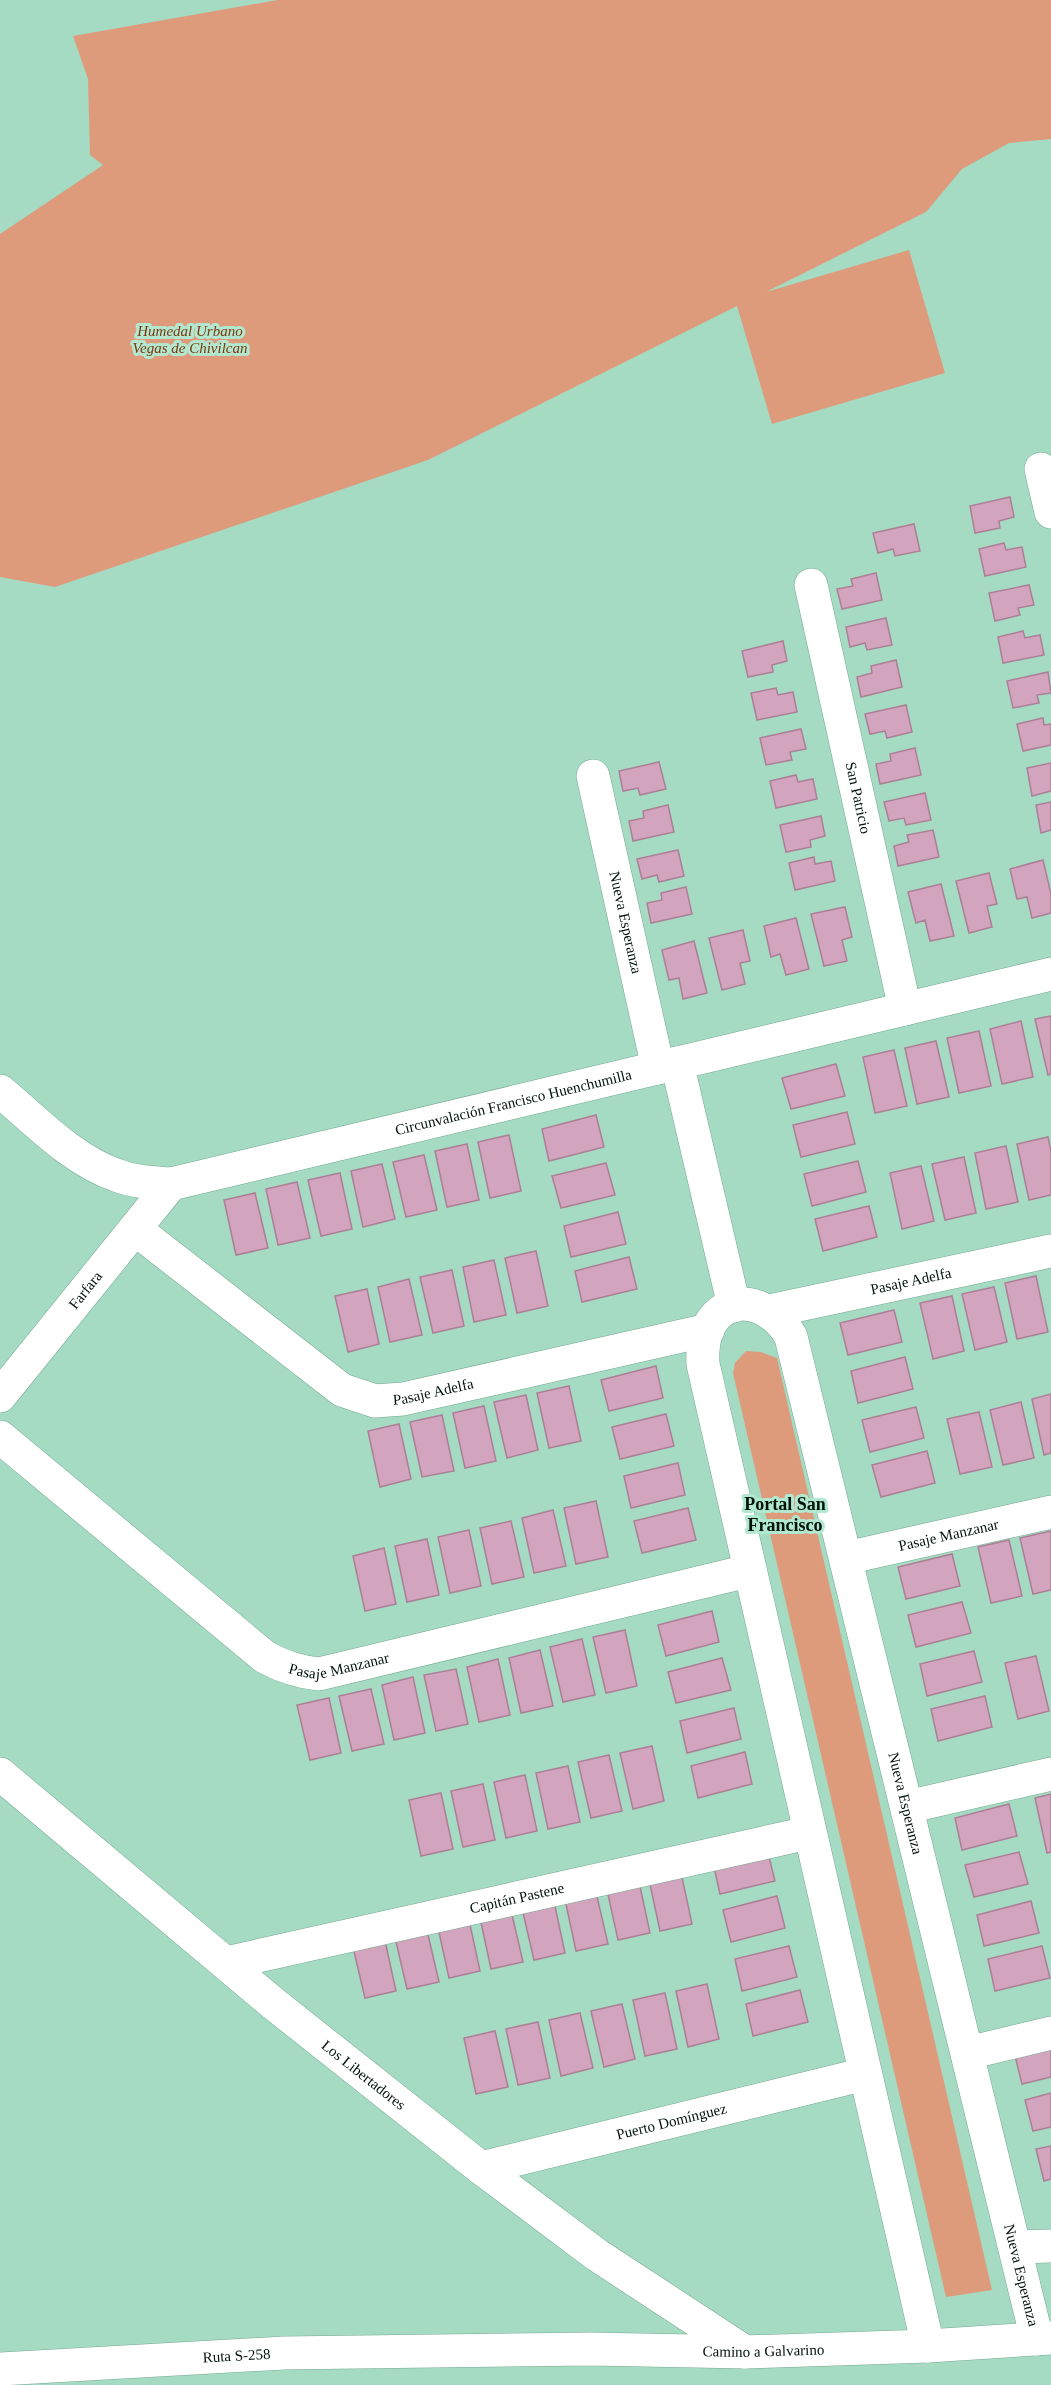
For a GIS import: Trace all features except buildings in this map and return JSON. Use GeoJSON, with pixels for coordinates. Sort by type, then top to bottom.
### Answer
{"type":"FeatureCollection","features":[{"type":"Feature","properties":{"kind":"street"},"geometry":{"type":"LineString","coordinates":[[1041,469],[1051,512]]}},
{"type":"Feature","properties":{"kind":"street","name":"San Patricio"},"geometry":{"type":"LineString","coordinates":[[811,585],[904,1009]]}},
{"type":"Feature","properties":{"kind":"street","name":"Nueva Esperanza"},"geometry":{"type":"LineString","coordinates":[[593,776],[667,1065],[734,1306]]}},
{"type":"Feature","properties":{"kind":"street","name":"Circunvalación Francisco Huenchumilla"},"geometry":{"type":"LineString","coordinates":[[0,1091],[90,1163],[116,1175],[143,1182],[171,1184],[1051,974]]}},
{"type":"Feature","properties":{"kind":"street","name":"Farfara"},"geometry":{"type":"LineString","coordinates":[[0,1396],[171,1184]]}},
{"type":"Feature","properties":{"kind":"street","name":"Pasaje Adelfa"},"geometry":{"type":"LineString","coordinates":[[135,1229],[342,1390],[375,1401],[404,1399],[708,1330]]}},
{"type":"Feature","properties":{"kind":"street","name":"Pasaje Adelfa"},"geometry":{"type":"LineString","coordinates":[[770,1311],[1051,1251]]}},
{"type":"Feature","properties":{"kind":"street"},"geometry":{"type":"LineString","coordinates":[[770,1311],[752,1305],[734,1306],[717,1314],[702,1347],[703,1364],[808,1833],[928,2346]]}},
{"type":"Feature","properties":{"kind":"street","name":"Nueva Esperanza"},"geometry":{"type":"LineString","coordinates":[[770,1311],[785,1323],[791,1337],[1015,2247],[1044,2338]]}},
{"type":"Feature","properties":{"kind":"street","name":"Pasaje Manzanar"},"geometry":{"type":"LineString","coordinates":[[0,1437],[265,1657],[282,1667],[300,1672],[319,1674],[748,1571]]}},
{"type":"Feature","properties":{"kind":"street","name":"Pasaje Manzanar"},"geometry":{"type":"LineString","coordinates":[[846,1558],[1051,1512]]}},
{"type":"Feature","properties":{"kind":"street","name":"Los Libertadores"},"geometry":{"type":"LineString","coordinates":[[0,1774],[226,1963],[481,2169],[597,2255],[745,2352]]}},
{"type":"Feature","properties":{"kind":"street"},"geometry":{"type":"LineString","coordinates":[[907,1807],[1051,1774]]}},
{"type":"Feature","properties":{"kind":"street","name":"Capitán Pastene"},"geometry":{"type":"LineString","coordinates":[[226,1963],[808,1833]]}},
{"type":"Feature","properties":{"kind":"street"},"geometry":{"type":"LineString","coordinates":[[968,2053],[1051,2033]]}},
{"type":"Feature","properties":{"kind":"street","name":"Puerto Domínguez"},"geometry":{"type":"LineString","coordinates":[[481,2169],[865,2074]]}},
{"type":"Feature","properties":{"kind":"street"},"geometry":{"type":"LineString","coordinates":[[1015,2247],[1051,2246]]}},
{"type":"Feature","properties":{"kind":"street","name":"Camino a Galvarino"},"geometry":{"type":"LineString","coordinates":[[474,2350],[745,2352],[928,2346],[1044,2338]]}},
{"type":"Feature","properties":{"kind":"street","name":"Ruta S-258"},"geometry":{"type":"LineString","coordinates":[[0,2369],[284,2353],[474,2350]]}},
{"type":"Feature","properties":{"kind":"green space","name":"Humedal Urbano Vegas de Chivilcan"},"geometry":{"type":"Polygon","coordinates":[[[278,0],[1051,0],[1051,139],[1009,143],[962,169],[926,212],[766,292],[909,250],[945,373],[772,424],[737,306],[428,460],[55,587],[0,577],[0,234],[103,165],[90,155],[88,79],[73,36],[278,0]]]}},
{"type":"Feature","properties":{"kind":"green space"},"geometry":{"type":"Polygon","coordinates":[[[746,1351],[761,1352],[777,1358],[992,2290],[946,2297],[733,1373],[735,1363],[746,1351]]]}},
{"type":"Feature","properties":{"kind":"district","name":"Portal San Francisco"},"geometry":{"type":"Point","coordinates":[785,1514]}}]}
